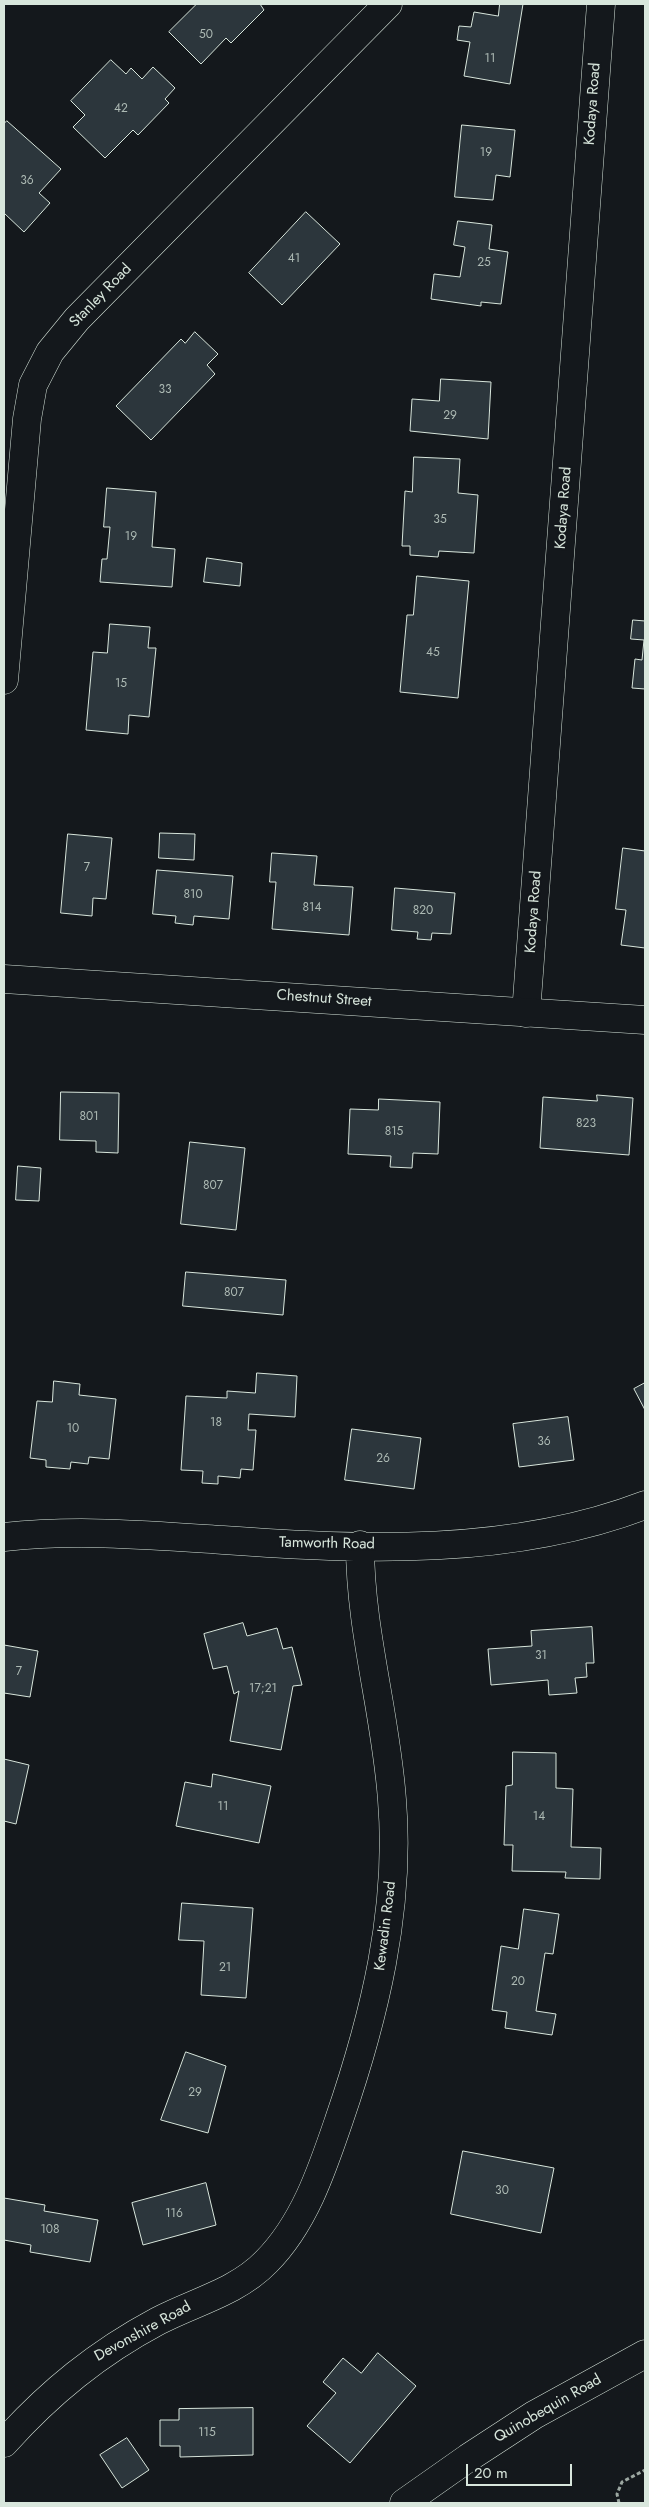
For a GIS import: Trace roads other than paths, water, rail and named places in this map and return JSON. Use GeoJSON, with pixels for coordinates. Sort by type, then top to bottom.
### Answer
{"type":"FeatureCollection","features":[{"type":"Feature","properties":{"kind":"street","name":"Stanley Road"},"geometry":{"type":"LineString","coordinates":[[4,680],[27,419],[33,385],[50,352],[77,319],[388,4]]}},
{"type":"Feature","properties":{"kind":"street","name":"Kodaya Road"},"geometry":{"type":"LineString","coordinates":[[526,1012],[601,4]]}},
{"type":"Feature","properties":{"kind":"street","name":"Chestnut Street"},"geometry":{"type":"LineString","coordinates":[[4,979],[645,1020]]}},
{"type":"Feature","properties":{"kind":"street","name":"Tamworth Road"},"geometry":{"type":"LineString","coordinates":[[4,1537],[91,1532],[272,1543],[438,1545],[551,1533],[624,1513],[645,1505]]}},
{"type":"Feature","properties":{"kind":"street","name":"Kewadin Road"},"geometry":{"type":"LineString","coordinates":[[249,2277],[267,2262],[286,2237],[305,2207],[325,2162],[352,2082],[374,2004],[383,1959],[392,1876],[392,1802],[383,1722],[361,1595],[360,1545]]}},
{"type":"Feature","properties":{"kind":"street","name":"Devonshire Road"},"geometry":{"type":"LineString","coordinates":[[4,2443],[52,2395],[107,2349],[161,2319],[225,2291],[249,2277]]}},
{"type":"Feature","properties":{"kind":"street","name":"Quinobequin Road"},"geometry":{"type":"LineString","coordinates":[[404,2503],[526,2420],[645,2354]]}}]}
